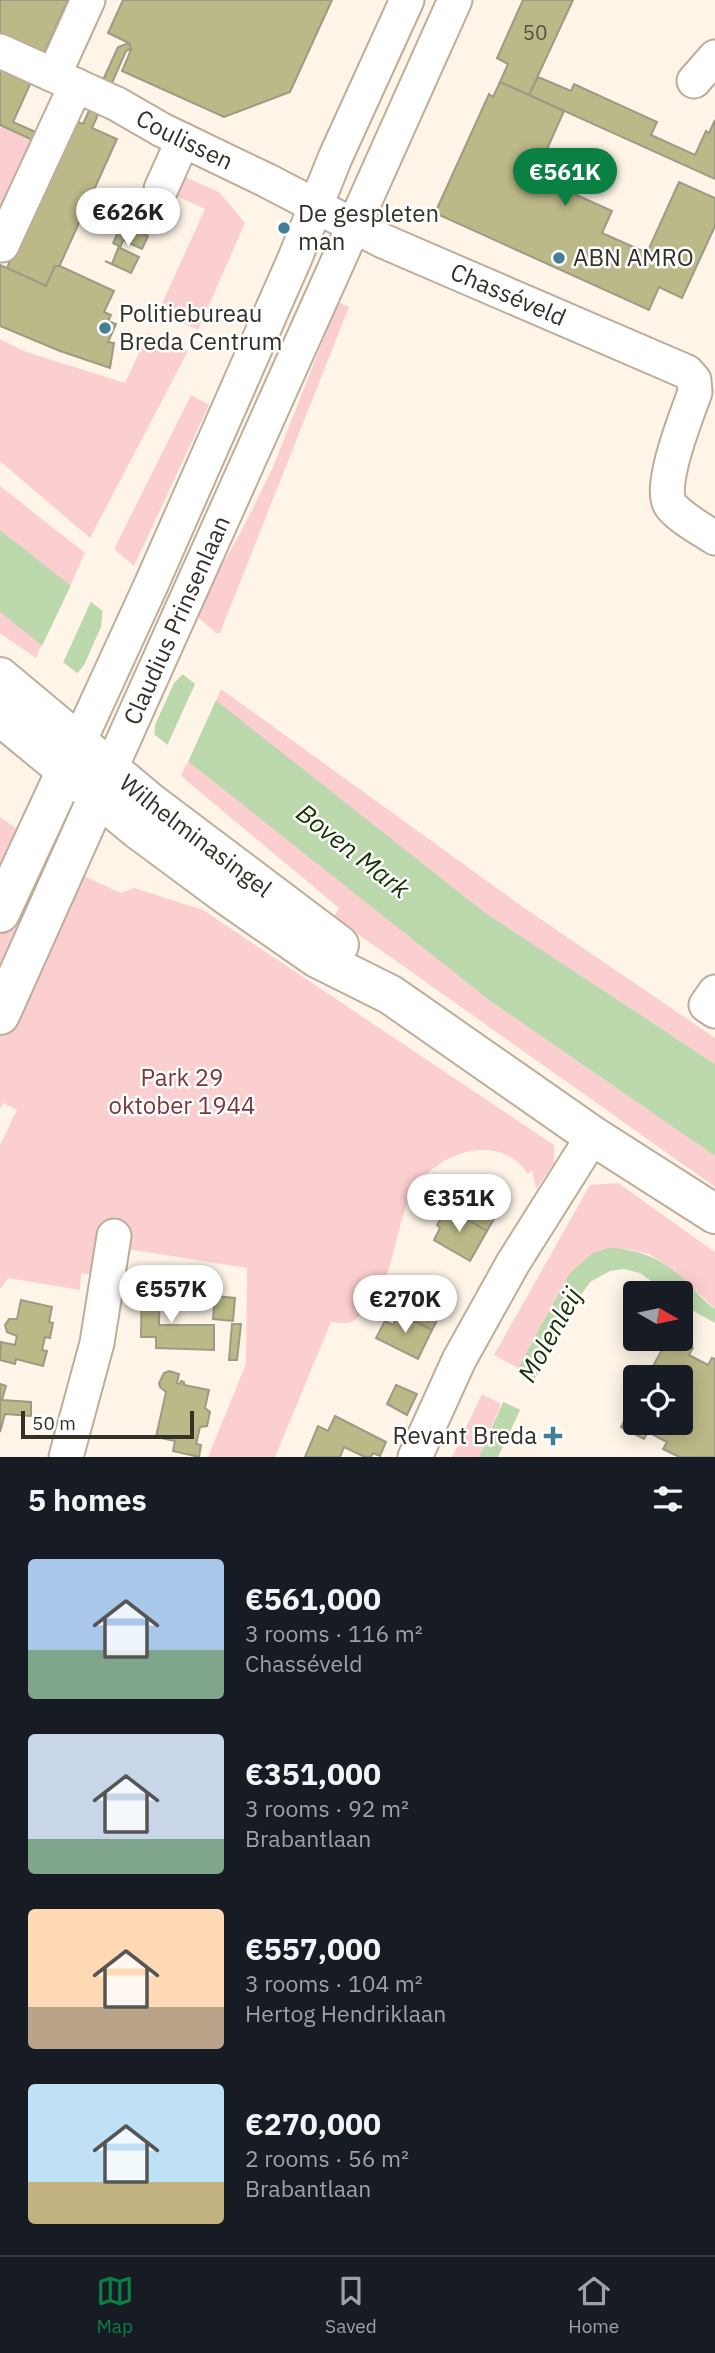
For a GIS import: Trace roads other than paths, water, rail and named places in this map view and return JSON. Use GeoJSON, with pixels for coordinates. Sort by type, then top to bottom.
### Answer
{"type":"FeatureCollection","features":[{"type":"Feature","properties":{"kind":"main road","name":"Wilhelminasingel"},"geometry":{"type":"LineString","coordinates":[[0,677],[72,757],[104,783],[330,936],[391,995],[593,1136],[715,1214]]}},
{"type":"Feature","properties":{"kind":"main road","name":"Wilhelminasingel"},"geometry":{"type":"LineString","coordinates":[[0,716],[72,757]]}},
{"type":"Feature","properties":{"kind":"main road","name":"Claudius Prinsenlaan"},"geometry":{"type":"LineString","coordinates":[[0,913],[72,757]]}},
{"type":"Feature","properties":{"kind":"main road","name":"Claudius Prinsenlaan"},"geometry":{"type":"LineString","coordinates":[[0,1015],[104,783]]}},
{"type":"Feature","properties":{"kind":"street"},"geometry":{"type":"LineString","coordinates":[[0,245],[65,80],[88,0]]}},
{"type":"Feature","properties":{"kind":"street","name":"Claudius Prinsenlaan"},"geometry":{"type":"LineString","coordinates":[[72,757],[407,0]]}},
{"type":"Feature","properties":{"kind":"street","name":"Claudius Prinsenlaan"},"geometry":{"type":"LineString","coordinates":[[104,783],[455,0]]}},
{"type":"Feature","properties":{"kind":"street","name":"Coulissen"},"geometry":{"type":"LineString","coordinates":[[0,51],[117,104],[316,206]]}},
{"type":"Feature","properties":{"kind":"street"},"geometry":{"type":"LineString","coordinates":[[161,189],[183,140]]}},
{"type":"Feature","properties":{"kind":"street"},"geometry":{"type":"LineString","coordinates":[[316,206],[354,226]]}},
{"type":"Feature","properties":{"kind":"street","name":"Chasséveld"},"geometry":{"type":"LineString","coordinates":[[354,226],[653,373],[687,372],[694,380],[695,388],[668,473],[666,495],[673,508],[715,538]]}},
{"type":"Feature","properties":{"kind":"street"},"geometry":{"type":"LineString","coordinates":[[415,1457],[459,1360],[513,1263],[593,1136]]}},
{"type":"Feature","properties":{"kind":"street"},"geometry":{"type":"LineString","coordinates":[[66,1457],[97,1343],[114,1236]]}},
{"type":"Feature","properties":{"kind":"water","name":"Boven Mark"},"geometry":{"type":"Polygon","coordinates":[[[0,530],[484,912],[715,1064],[715,1156],[489,1000],[0,612],[0,530]]]}},
{"type":"Feature","properties":{"kind":"water","name":"Molenleij"},"geometry":{"type":"Polygon","coordinates":[[[608,1248],[641,1253],[660,1261],[686,1281],[651,1281],[640,1273],[624,1269],[610,1271],[590,1282],[549,1349],[498,1457],[479,1457],[518,1368],[569,1274],[593,1253],[608,1248]]]}},
{"type":"Feature","properties":{"kind":"water"},"geometry":{"type":"Polygon","coordinates":[[[693,1288],[715,1309],[715,1323],[693,1311],[693,1288]]]}},
{"type":"Feature","properties":{"kind":"place","name":"De gespleten man"},"geometry":{"type":"Point","coordinates":[284,228]}},
{"type":"Feature","properties":{"kind":"place","name":"ABN AMRO"},"geometry":{"type":"Point","coordinates":[559,258]}},
{"type":"Feature","properties":{"kind":"place","name":"Politiebureau Breda Centrum"},"geometry":{"type":"Point","coordinates":[105,328]}},
{"type":"Feature","properties":{"kind":"place","name":"Revant Breda"},"geometry":{"type":"Point","coordinates":[553,1436]}},
{"type":"Feature","properties":{"kind":"park label","name":"Park 29 oktober 1944"},"geometry":{"type":"Point","coordinates":[182,1092]}}]}
